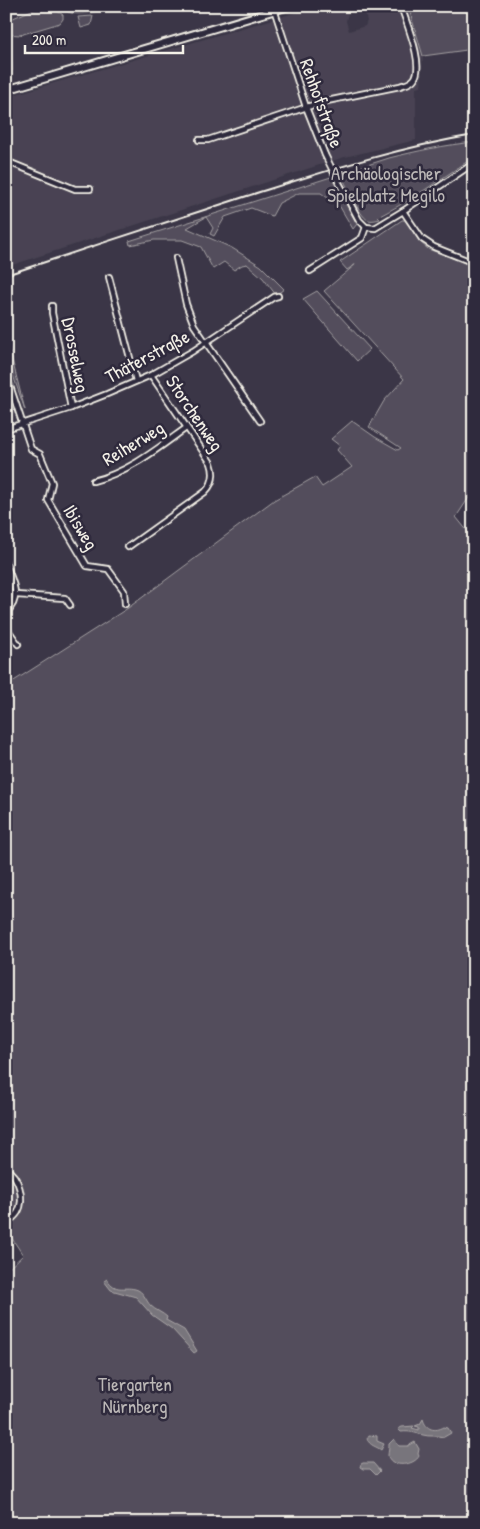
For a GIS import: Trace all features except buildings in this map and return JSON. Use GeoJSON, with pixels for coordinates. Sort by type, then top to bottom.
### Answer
{"type":"FeatureCollection","features":[{"type":"Feature","properties":{"kind":"main road"},"geometry":{"type":"LineString","coordinates":[[6,90],[274,8],[289,6]]}},
{"type":"Feature","properties":{"kind":"street"},"geometry":{"type":"LineString","coordinates":[[199,140],[208,140],[322,102],[400,86],[412,81],[416,77],[417,57],[402,6]]}},
{"type":"Feature","properties":{"kind":"street","name":"Rehhofstraße"},"geometry":{"type":"LineString","coordinates":[[274,8],[306,107],[325,155],[359,220],[366,227]]}},
{"type":"Feature","properties":{"kind":"street"},"geometry":{"type":"LineString","coordinates":[[6,161],[75,189],[90,189]]}},
{"type":"Feature","properties":{"kind":"street"},"geometry":{"type":"LineString","coordinates":[[310,271],[362,238],[366,227],[375,228],[474,163]]}},
{"type":"Feature","properties":{"kind":"street"},"geometry":{"type":"LineString","coordinates":[[403,211],[422,239],[434,247],[474,263]]}},
{"type":"Feature","properties":{"kind":"street"},"geometry":{"type":"LineString","coordinates":[[176,258],[188,311],[194,326],[260,421]]}},
{"type":"Feature","properties":{"kind":"street"},"geometry":{"type":"LineString","coordinates":[[110,277],[136,381]]}},
{"type":"Feature","properties":{"kind":"street","name":"Thäterstraße"},"geometry":{"type":"LineString","coordinates":[[6,429],[71,408],[151,374],[176,361],[278,296]]}},
{"type":"Feature","properties":{"kind":"street","name":"Drosselweg"},"geometry":{"type":"LineString","coordinates":[[52,306],[71,408]]}},
{"type":"Feature","properties":{"kind":"street","name":"Ibisweg"},"geometry":{"type":"LineString","coordinates":[[6,374],[31,449],[40,454],[52,483],[48,500],[87,566],[108,569],[124,591],[125,604]]}},
{"type":"Feature","properties":{"kind":"street","name":"Storchenweg"},"geometry":{"type":"LineString","coordinates":[[128,547],[205,492],[213,478],[213,468],[151,374]]}},
{"type":"Feature","properties":{"kind":"street","name":"Reiherweg"},"geometry":{"type":"LineString","coordinates":[[94,481],[105,478],[138,462],[186,428]]}},
{"type":"Feature","properties":{"kind":"street"},"geometry":{"type":"LineString","coordinates":[[6,564],[16,595],[12,608],[6,612]]}},
{"type":"Feature","properties":{"kind":"street"},"geometry":{"type":"LineString","coordinates":[[16,595],[65,598],[70,605]]}},
{"type":"Feature","properties":{"kind":"street"},"geometry":{"type":"LineString","coordinates":[[6,627],[18,644]]}},
{"type":"Feature","properties":{"kind":"street"},"geometry":{"type":"LineString","coordinates":[[6,1168],[17,1181],[21,1197],[20,1208],[17,1214],[6,1223]]}},
{"type":"Feature","properties":{"kind":"shaded area"},"geometry":{"type":"Polygon","coordinates":[[[318,6],[360,6],[347,10],[346,21],[349,31],[365,26],[367,10],[380,6],[408,6],[423,56],[421,87],[416,88],[416,140],[341,158],[6,267],[6,97],[318,6]]]}},
{"type":"Feature","properties":{"kind":"shaded area"},"geometry":{"type":"Polygon","coordinates":[[[107,1279],[117,1288],[135,1289],[140,1292],[151,1306],[167,1317],[166,1320],[184,1330],[197,1351],[194,1353],[172,1329],[152,1315],[136,1297],[111,1290],[104,1281],[107,1279]]]}},
{"type":"Feature","properties":{"kind":"shaded area"},"geometry":{"type":"Polygon","coordinates":[[[423,1419],[426,1426],[431,1429],[444,1427],[448,1428],[451,1433],[444,1437],[428,1436],[401,1432],[398,1429],[414,1426],[412,1428],[419,1430],[419,1427],[415,1426],[420,1424],[423,1419]]]}},
{"type":"Feature","properties":{"kind":"shaded area"},"geometry":{"type":"Polygon","coordinates":[[[369,1435],[377,1436],[377,1441],[384,1444],[381,1450],[371,1445],[367,1439],[369,1435]]]}},
{"type":"Feature","properties":{"kind":"shaded area"},"geometry":{"type":"Polygon","coordinates":[[[394,1439],[399,1446],[408,1446],[415,1442],[419,1449],[417,1459],[404,1464],[394,1463],[390,1460],[388,1456],[389,1444],[394,1439]]]}},
{"type":"Feature","properties":{"kind":"shaded area"},"geometry":{"type":"Polygon","coordinates":[[[363,1463],[373,1463],[380,1471],[376,1475],[370,1469],[363,1469],[360,1467],[363,1463]]]}},
{"type":"Feature","properties":{"kind":"green space"},"geometry":{"type":"Polygon","coordinates":[[[63,6],[103,6],[104,10],[76,14],[66,11],[62,8],[63,6]]]}},
{"type":"Feature","properties":{"kind":"green space"},"geometry":{"type":"Polygon","coordinates":[[[408,6],[474,6],[474,49],[423,56],[408,6]]]}},
{"type":"Feature","properties":{"kind":"green space"},"geometry":{"type":"Polygon","coordinates":[[[39,7],[49,8],[58,12],[63,15],[63,19],[60,23],[20,35],[6,34],[6,21],[39,7]]]}},
{"type":"Feature","properties":{"kind":"green space"},"geometry":{"type":"Polygon","coordinates":[[[93,16],[91,25],[81,28],[78,17],[93,16]]]}},
{"type":"Feature","properties":{"kind":"green space"},"geometry":{"type":"Polygon","coordinates":[[[6,39],[11,40],[12,71],[6,72],[6,39]]]}},
{"type":"Feature","properties":{"kind":"green space","name":"Archäologischer Spielplatz Megilo"},"geometry":{"type":"Polygon","coordinates":[[[474,142],[474,157],[414,197],[411,196],[411,199],[378,217],[380,219],[377,220],[368,220],[364,217],[352,198],[340,172],[410,153],[474,142]]]}},
{"type":"Feature","properties":{"kind":"green space"},"geometry":{"type":"Polygon","coordinates":[[[331,177],[357,224],[353,229],[340,207],[321,193],[299,193],[279,203],[272,216],[251,208],[225,217],[214,236],[210,234],[213,228],[206,217],[187,228],[232,248],[261,266],[284,289],[276,295],[263,278],[247,264],[234,270],[224,262],[213,269],[201,247],[182,240],[154,240],[130,245],[129,241],[331,177]]]}},
{"type":"Feature","properties":{"kind":"green space","name":"Tiergarten Nürnberg"},"geometry":{"type":"Polygon","coordinates":[[[402,220],[405,220],[420,242],[428,249],[474,266],[474,494],[472,493],[456,517],[469,533],[474,534],[474,1523],[6,1523],[6,1271],[23,1255],[9,1234],[6,1235],[6,686],[128,608],[274,500],[315,477],[322,487],[352,467],[337,450],[340,446],[331,439],[352,421],[398,450],[401,448],[369,427],[384,401],[404,379],[324,291],[356,264],[347,270],[340,262],[402,220]]]}},
{"type":"Feature","properties":{"kind":"green space"},"geometry":{"type":"Polygon","coordinates":[[[317,291],[370,349],[357,361],[303,299],[317,291]]]}},
{"type":"Feature","properties":{"kind":"green space"},"geometry":{"type":"Polygon","coordinates":[[[6,336],[25,410],[6,355],[6,336]]]}},
{"type":"Feature","properties":{"kind":"railway"},"geometry":{"type":"LineString","coordinates":[[6,275],[331,170],[387,154],[474,135]]}}]}
